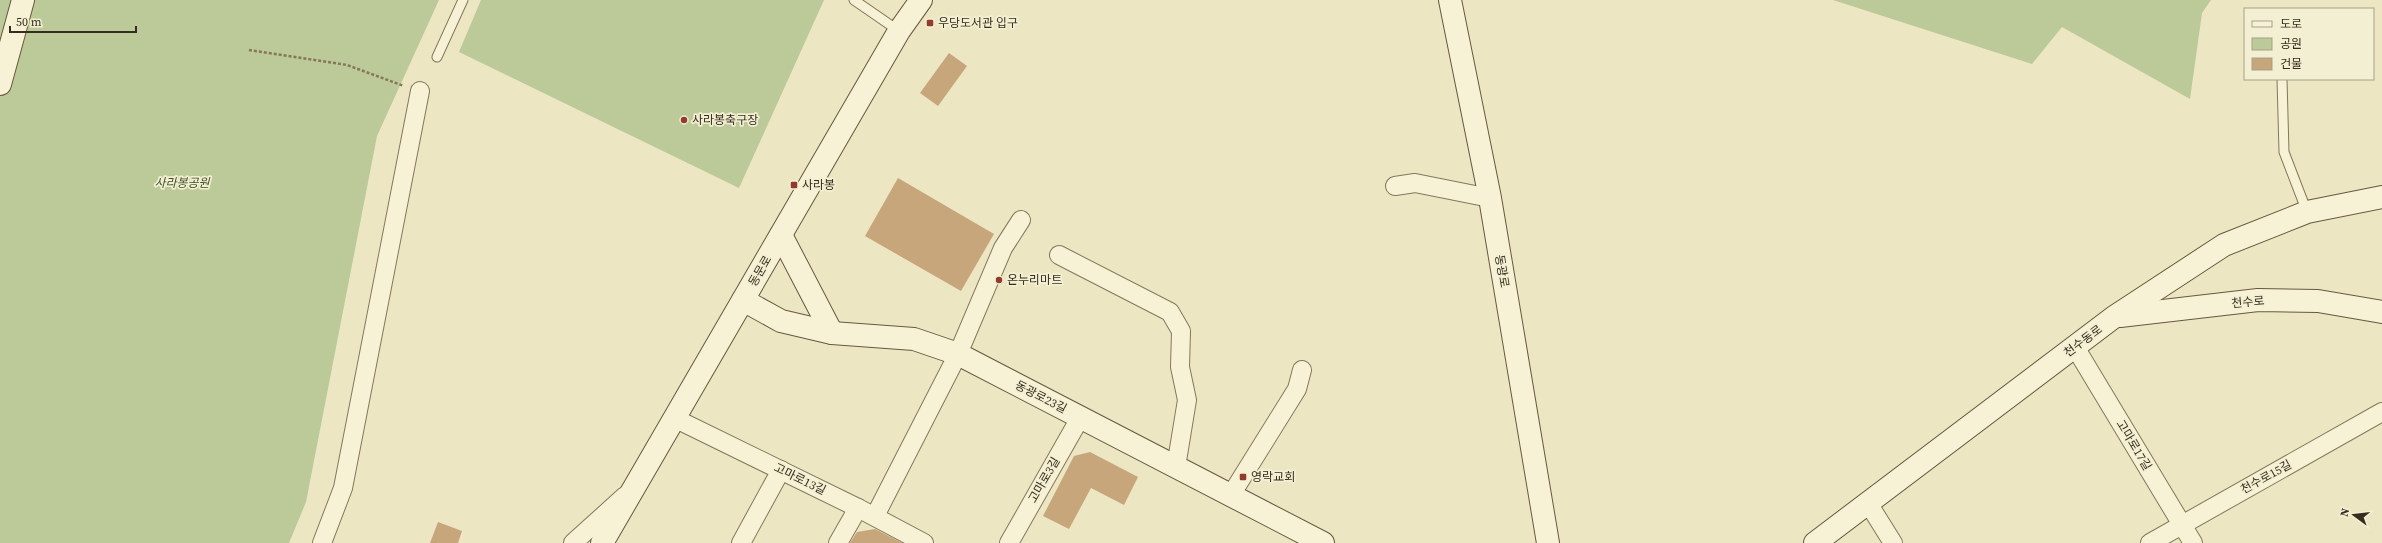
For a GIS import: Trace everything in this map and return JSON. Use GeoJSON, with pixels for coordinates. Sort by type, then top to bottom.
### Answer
{"type":"FeatureCollection","features":[{"type":"Feature","properties":{"kind":"main road"},"geometry":{"type":"LineString","coordinates":[[0,84],[23,0]]}},
{"type":"Feature","properties":{"kind":"main road"},"geometry":{"type":"LineString","coordinates":[[899,31],[912,0]]}},
{"type":"Feature","properties":{"kind":"main road","name":"동문로"},"geometry":{"type":"LineString","coordinates":[[602,543],[899,31],[921,0]]}},
{"type":"Feature","properties":{"kind":"main road","name":"동광로"},"geometry":{"type":"LineString","coordinates":[[1450,0],[1490,198],[1548,543]]}},
{"type":"Feature","properties":{"kind":"main road","name":"천수동로"},"geometry":{"type":"LineString","coordinates":[[1814,543],[2114,317],[2224,245],[2307,212],[2382,197]]}},
{"type":"Feature","properties":{"kind":"main road"},"geometry":{"type":"LineString","coordinates":[[781,235],[832,333]]}},
{"type":"Feature","properties":{"kind":"main road","name":"동광로23길"},"geometry":{"type":"LineString","coordinates":[[743,300],[781,321],[832,333],[914,339],[958,354],[1323,543]]}},
{"type":"Feature","properties":{"kind":"main road","name":"천수로"},"geometry":{"type":"LineString","coordinates":[[2114,317],[2258,300],[2318,301],[2382,312]]}},
{"type":"Feature","properties":{"kind":"street"},"geometry":{"type":"LineString","coordinates":[[322,543],[343,488],[420,91]]}},
{"type":"Feature","properties":{"kind":"street"},"geometry":{"type":"LineString","coordinates":[[1395,186],[1415,183],[1490,198]]}},
{"type":"Feature","properties":{"kind":"street"},"geometry":{"type":"LineString","coordinates":[[875,516],[958,354],[1004,248],[1021,220]]}},
{"type":"Feature","properties":{"kind":"street"},"geometry":{"type":"LineString","coordinates":[[1059,255],[1170,312],[1181,331],[1180,367],[1187,400],[1176,467]]}},
{"type":"Feature","properties":{"kind":"street","name":"고마로17길"},"geometry":{"type":"LineString","coordinates":[[2075,347],[2193,543]]}},
{"type":"Feature","properties":{"kind":"street"},"geometry":{"type":"LineString","coordinates":[[1231,495],[1297,389],[1302,370]]}},
{"type":"Feature","properties":{"kind":"street","name":"천수로15길"},"geometry":{"type":"LineString","coordinates":[[2150,543],[2382,412]]}},
{"type":"Feature","properties":{"kind":"street","name":"고마로13길"},"geometry":{"type":"LineString","coordinates":[[674,418],[875,516],[924,543]]}},
{"type":"Feature","properties":{"kind":"street","name":"고마로3길"},"geometry":{"type":"LineString","coordinates":[[1008,543],[1080,418]]}},
{"type":"Feature","properties":{"kind":"street"},"geometry":{"type":"LineString","coordinates":[[741,543],[781,470]]}},
{"type":"Feature","properties":{"kind":"street"},"geometry":{"type":"LineString","coordinates":[[573,543],[633,489]]}},
{"type":"Feature","properties":{"kind":"street"},"geometry":{"type":"LineString","coordinates":[[1868,503],[1893,543]]}},
{"type":"Feature","properties":{"kind":"street"},"geometry":{"type":"LineString","coordinates":[[838,543],[858,508]]}},
{"type":"Feature","properties":{"kind":"lane"},"geometry":{"type":"LineString","coordinates":[[438,57],[463,0]]}},
{"type":"Feature","properties":{"kind":"lane"},"geometry":{"type":"LineString","coordinates":[[854,0],[899,31]]}},
{"type":"Feature","properties":{"kind":"lane"},"geometry":{"type":"LineString","coordinates":[[2282,80],[2284,152],[2307,212]]}},
{"type":"Feature","properties":{"kind":"path"},"geometry":{"type":"LineString","coordinates":[[249,50],[347,65],[420,91]]}},
{"type":"Feature","properties":{"kind":"green space","name":"사라봉공원"},"geometry":{"type":"Polygon","coordinates":[[[0,0],[439,0],[377,136],[306,502],[289,543],[0,543],[0,0]]]}},
{"type":"Feature","properties":{"kind":"green space","name":"사라봉축구장"},"geometry":{"type":"Polygon","coordinates":[[[481,0],[824,0],[739,188],[459,52],[481,0]]]}},
{"type":"Feature","properties":{"kind":"green space"},"geometry":{"type":"Polygon","coordinates":[[[1833,0],[2211,0],[2202,13],[2190,99],[2062,27],[2032,64],[1833,0]]]}},
{"type":"Feature","properties":{"kind":"building"},"geometry":{"type":"Polygon","coordinates":[[[949,53],[967,66],[938,106],[920,93],[949,53]]]}},
{"type":"Feature","properties":{"kind":"building"},"geometry":{"type":"Polygon","coordinates":[[[898,178],[994,234],[961,291],[865,236],[898,178]]]}},
{"type":"Feature","properties":{"kind":"building"},"geometry":{"type":"Polygon","coordinates":[[[1090,452],[1138,477],[1124,505],[1091,488],[1069,529],[1043,516],[1074,456],[1090,452]]]}},
{"type":"Feature","properties":{"kind":"building"},"geometry":{"type":"Polygon","coordinates":[[[438,522],[462,531],[458,543],[430,543],[438,522]]]}},
{"type":"Feature","properties":{"kind":"building"},"geometry":{"type":"Polygon","coordinates":[[[875,529],[902,543],[850,543],[857,532],[875,529]]]}},
{"type":"Feature","properties":{"kind":"place","name":"우당도서관 입구"},"geometry":{"type":"Point","coordinates":[930,23]}},
{"type":"Feature","properties":{"kind":"place","name":"사라봉축구장"},"geometry":{"type":"Point","coordinates":[684,120]}},
{"type":"Feature","properties":{"kind":"place","name":"사라봉"},"geometry":{"type":"Point","coordinates":[794,185]}},
{"type":"Feature","properties":{"kind":"place","name":"온누리마트"},"geometry":{"type":"Point","coordinates":[999,280]}},
{"type":"Feature","properties":{"kind":"place","name":"영락교회"},"geometry":{"type":"Point","coordinates":[1243,477]}}]}
